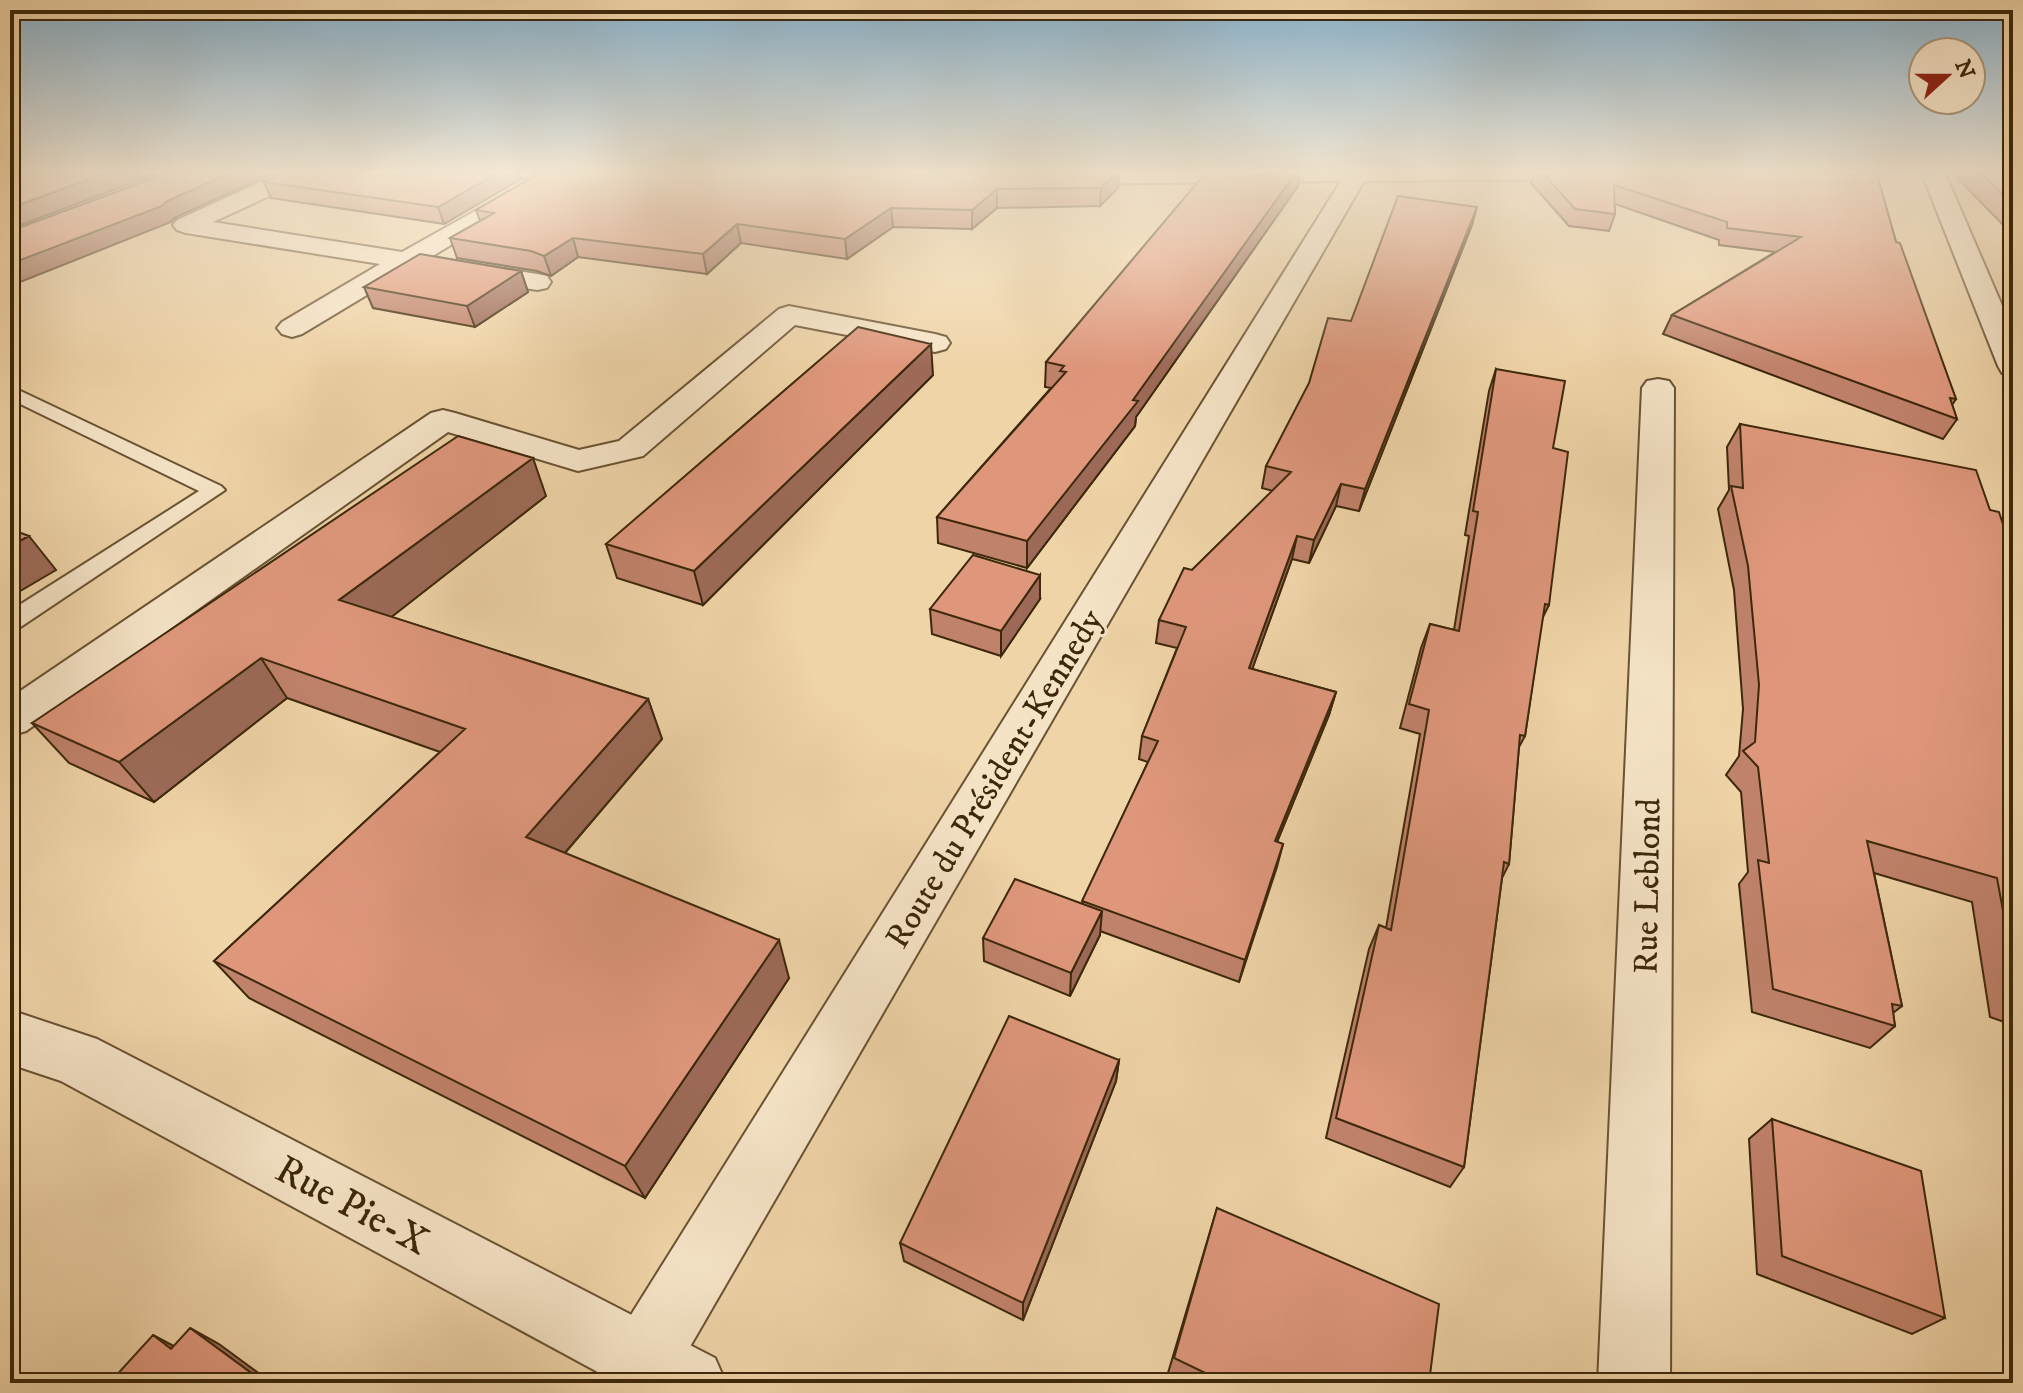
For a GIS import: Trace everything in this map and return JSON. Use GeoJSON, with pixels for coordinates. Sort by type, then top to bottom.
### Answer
{"type":"FeatureCollection","features":[{"type":"Feature","properties":{"kind":"street"},"geometry":{"type":"LineString","coordinates":[[253,236],[537,282]]}},
{"type":"Feature","properties":{"kind":"street"},"geometry":{"type":"LineString","coordinates":[[292,328],[447,236]]}},
{"type":"Feature","properties":{"kind":"street","name":"Route du Président-Kennedy"},"geometry":{"type":"LineString","coordinates":[[655,1374],[1321,236]]}},
{"type":"Feature","properties":{"kind":"street"},"geometry":{"type":"LineString","coordinates":[[1959,236],[2013,366]]}},
{"type":"Feature","properties":{"kind":"street"},"geometry":{"type":"LineString","coordinates":[[10,720],[443,420],[578,461],[631,449],[789,315],[935,343]]}},
{"type":"Feature","properties":{"kind":"street","name":"Rue Leblond"},"geometry":{"type":"LineString","coordinates":[[1634,1383],[1658,388]]}},
{"type":"Feature","properties":{"kind":"street","name":"Rue Pie-X"},"geometry":{"type":"LineString","coordinates":[[10,1037],[76,1058],[655,1374]]}},
{"type":"Feature","properties":{"kind":"lane"},"geometry":{"type":"LineString","coordinates":[[10,392],[214,490],[10,622]]}},
{"type":"Feature","properties":{"kind":"building"},"geometry":{"type":"Polygon","coordinates":[[[10,236],[83,236],[10,264],[10,236]]]}},
{"type":"Feature","properties":{"kind":"building"},"geometry":{"type":"Polygon","coordinates":[[[723,236],[703,254],[573,238],[544,256],[531,251],[450,238],[723,236]]]}},
{"type":"Feature","properties":{"kind":"building"},"geometry":{"type":"Polygon","coordinates":[[[1152,236],[1250,236],[1133,400],[1138,401],[1027,541],[937,517],[1066,372],[1060,371],[1064,366],[1046,362],[1152,236]]]}},
{"type":"Feature","properties":{"kind":"building"},"geometry":{"type":"Polygon","coordinates":[[[1383,236],[1465,236],[1365,489],[1341,484],[1314,540],[1297,536],[1249,668],[1336,692],[1275,841],[1283,844],[1245,960],[1082,901],[1158,741],[1142,736],[1186,627],[1159,620],[1184,568],[1192,570],[1291,472],[1266,466],[1309,383],[1328,318],[1351,321],[1383,236]]]}},
{"type":"Feature","properties":{"kind":"building"},"geometry":{"type":"Polygon","coordinates":[[[1793,236],[1894,236],[1896,242],[1900,243],[1956,399],[1950,398],[1957,419],[1672,315],[1801,237],[1793,236]]]}},
{"type":"Feature","properties":{"kind":"building"},"geometry":{"type":"Polygon","coordinates":[[[420,254],[521,271],[467,306],[364,287],[420,254]]]}},
{"type":"Feature","properties":{"kind":"building"},"geometry":{"type":"Polygon","coordinates":[[[858,327],[931,344],[694,571],[606,544],[858,327]]]}},
{"type":"Feature","properties":{"kind":"building"},"geometry":{"type":"Polygon","coordinates":[[[1496,369],[1565,381],[1553,448],[1568,452],[1549,605],[1545,604],[1525,736],[1520,735],[1509,864],[1504,862],[1464,1167],[1336,1118],[1379,925],[1391,930],[1429,710],[1409,704],[1430,624],[1459,631],[1478,512],[1473,511],[1496,369]]]}},
{"type":"Feature","properties":{"kind":"building"},"geometry":{"type":"Polygon","coordinates":[[[1740,424],[1976,470],[1990,510],[1999,512],[2013,555],[2013,570],[2005,568],[2013,590],[2013,965],[1997,878],[1867,841],[1902,1006],[1892,1004],[1895,1026],[1773,989],[1758,860],[1769,863],[1758,767],[1743,751],[1755,742],[1759,685],[1748,566],[1731,486],[1743,488],[1740,424]]]}},
{"type":"Feature","properties":{"kind":"building"},"geometry":{"type":"Polygon","coordinates":[[[458,436],[533,458],[339,600],[648,699],[526,837],[779,940],[625,1166],[214,961],[465,729],[261,658],[119,762],[32,723],[458,436]]]}},
{"type":"Feature","properties":{"kind":"building"},"geometry":{"type":"Polygon","coordinates":[[[10,529],[29,536],[10,546],[10,529]]]}},
{"type":"Feature","properties":{"kind":"building"},"geometry":{"type":"Polygon","coordinates":[[[973,555],[1040,575],[1001,631],[930,609],[973,555]]]}},
{"type":"Feature","properties":{"kind":"building"},"geometry":{"type":"Polygon","coordinates":[[[1015,879],[1102,911],[1071,973],[983,938],[1015,879]]]}},
{"type":"Feature","properties":{"kind":"building"},"geometry":{"type":"Polygon","coordinates":[[[1009,1016],[1119,1060],[1023,1303],[900,1243],[1009,1016]]]}},
{"type":"Feature","properties":{"kind":"building"},"geometry":{"type":"Polygon","coordinates":[[[1772,1119],[1921,1171],[1945,1318],[1782,1256],[1772,1119]]]}},
{"type":"Feature","properties":{"kind":"building"},"geometry":{"type":"Polygon","coordinates":[[[1217,1208],[1439,1304],[1429,1383],[1226,1383],[1174,1358],[1217,1208]]]}},
{"type":"Feature","properties":{"kind":"building"},"geometry":{"type":"Polygon","coordinates":[[[190,1328],[265,1383],[118,1383],[113,1379],[153,1335],[171,1349],[190,1328]]]}}]}
